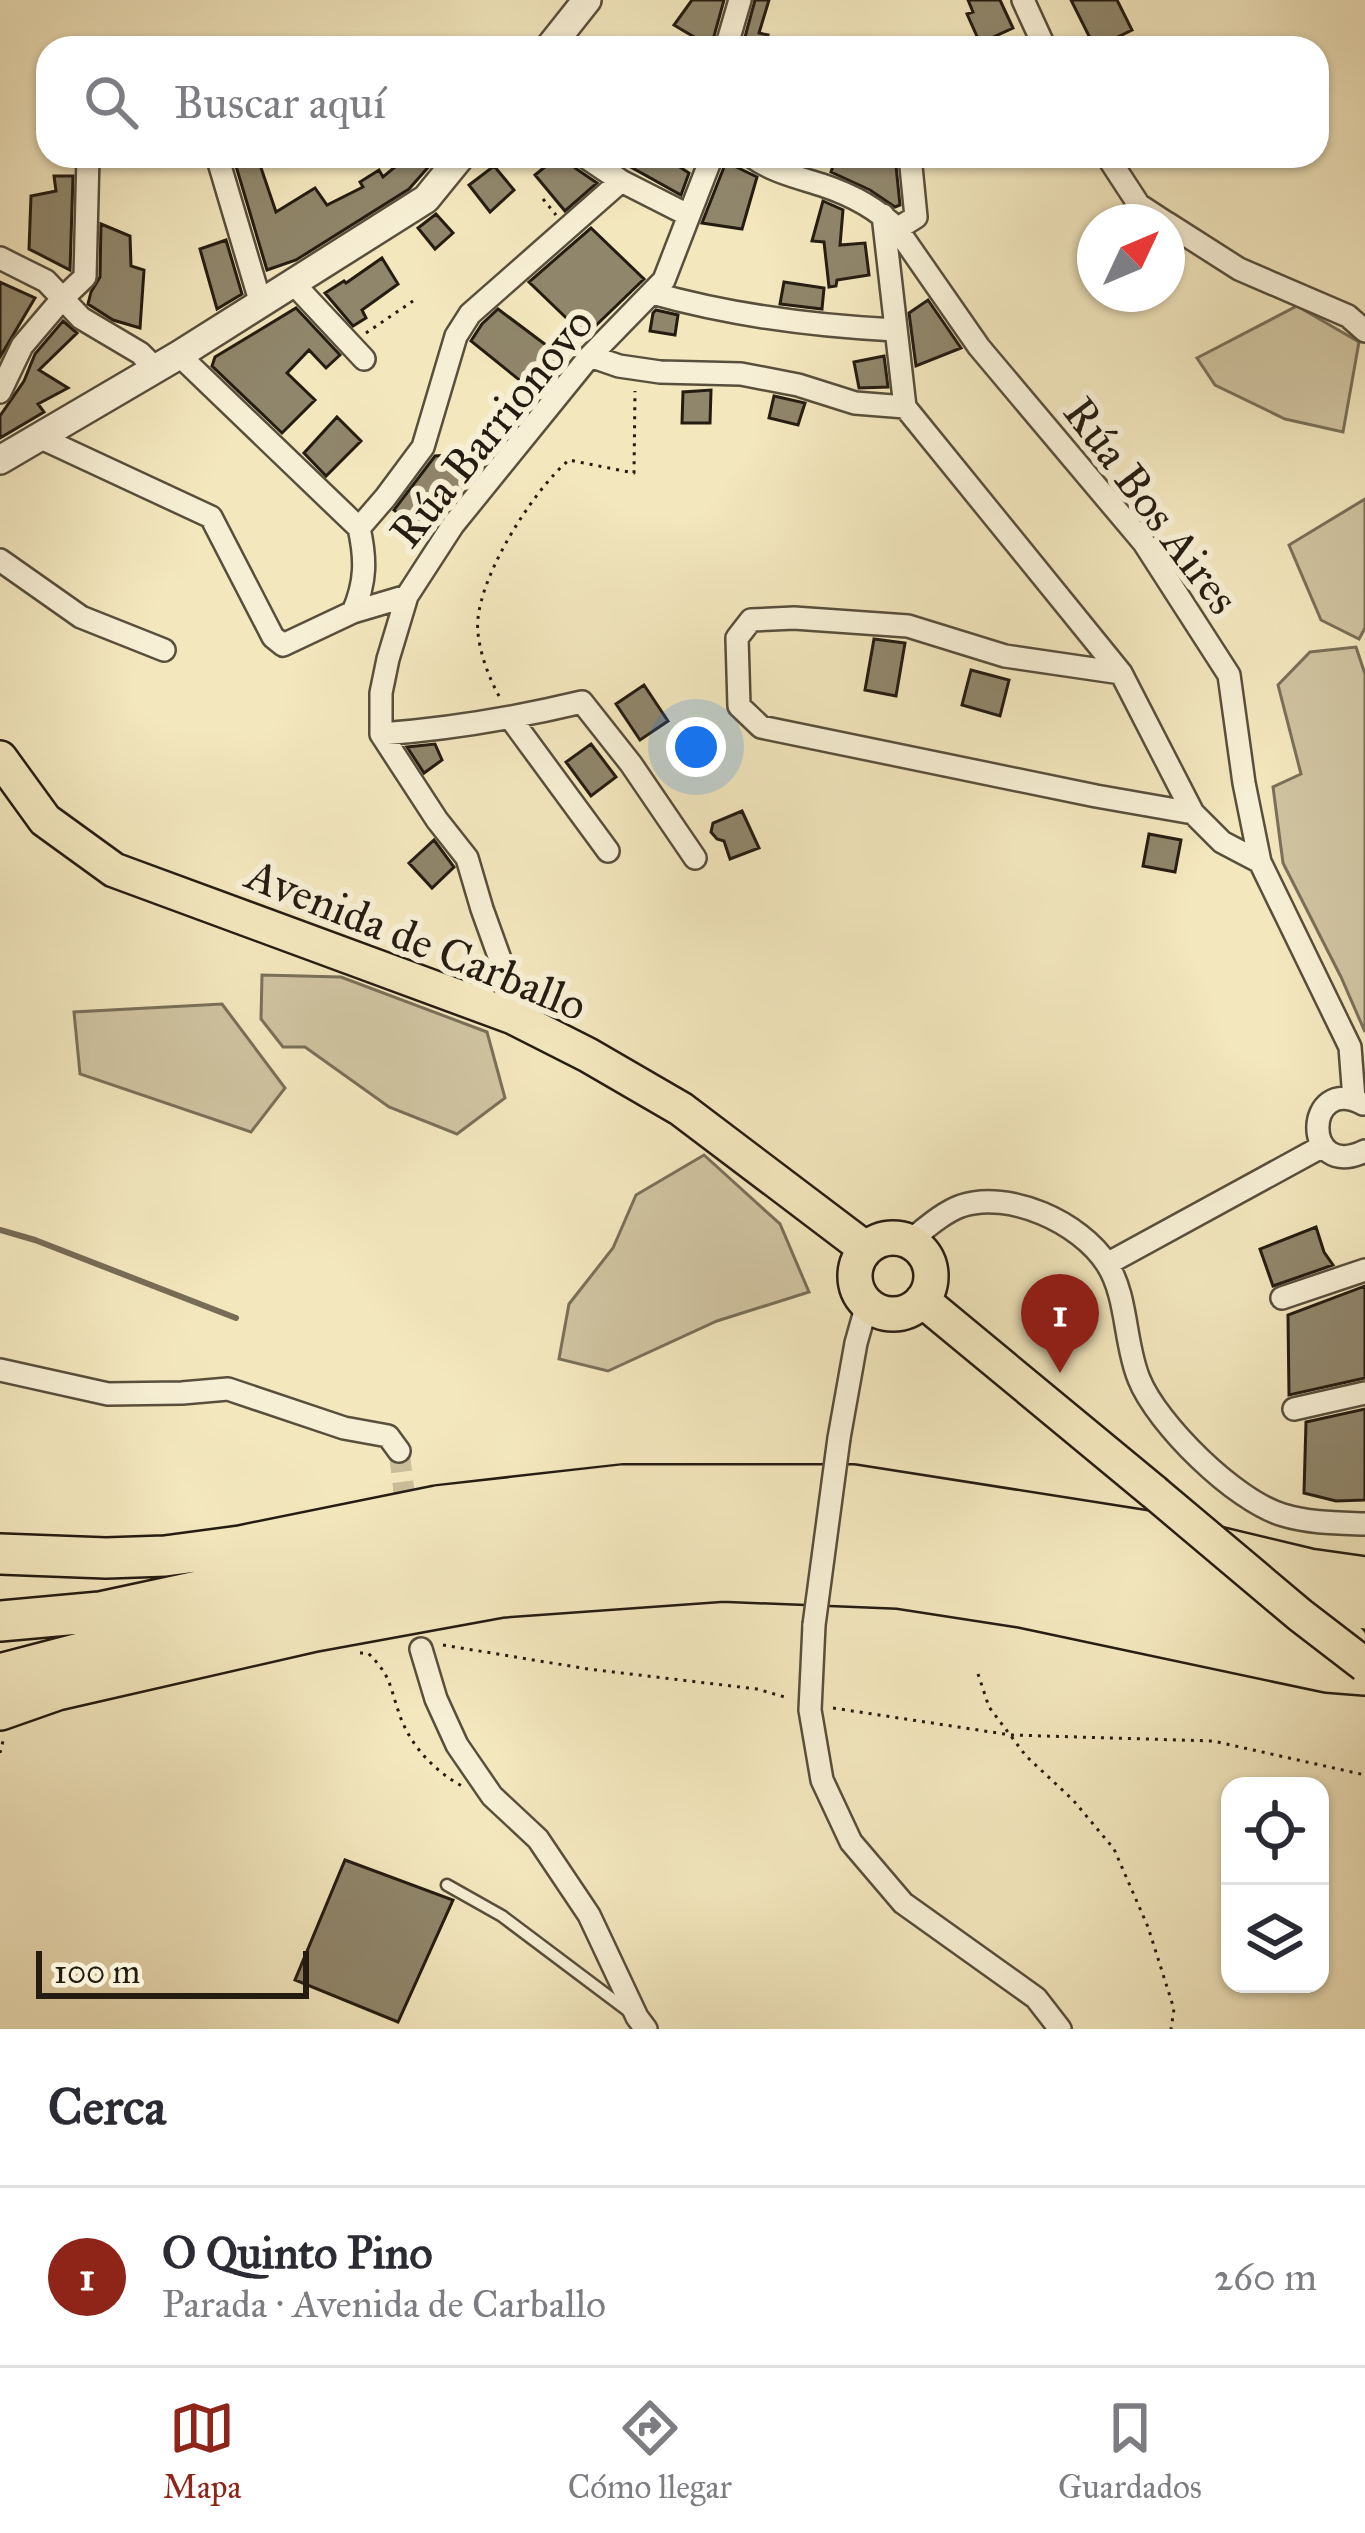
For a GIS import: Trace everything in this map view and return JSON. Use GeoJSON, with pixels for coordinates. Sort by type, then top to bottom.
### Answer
{"type":"FeatureCollection","features":[{"type":"Feature","properties":{"kind":"highway"},"geometry":{"type":"LineString","coordinates":[[0,1554],[165,1556],[240,1546],[437,1506],[623,1485],[853,1485],[1159,1533],[1310,1569],[1365,1577]]}},
{"type":"Feature","properties":{"kind":"highway"},"geometry":{"type":"LineString","coordinates":[[0,1621],[100,1612],[483,1534],[660,1518],[738,1517],[870,1522],[1115,1559],[1365,1610]]}},
{"type":"Feature","properties":{"kind":"highway"},"geometry":{"type":"LineString","coordinates":[[0,1674],[378,1586],[512,1562],[650,1550],[921,1558],[1092,1588],[1365,1646]]}},
{"type":"Feature","properties":{"kind":"highway"},"geometry":{"type":"LineString","coordinates":[[2,1723],[57,1690],[315,1631],[501,1597],[723,1581],[898,1588],[1021,1606],[1327,1672],[1365,1676]]}},
{"type":"Feature","properties":{"kind":"main road","name":"Avenida de Carballo"},"geometry":{"type":"LineString","coordinates":[[0,758],[45,820],[114,870],[513,1017],[589,1055],[681,1109],[866,1249]]}},
{"type":"Feature","properties":{"kind":"main road"},"geometry":{"type":"LineString","coordinates":[[886,1239],[908,1242],[928,1263],[930,1282],[913,1309],[889,1314],[867,1304],[855,1282],[855,1270],[866,1249],[886,1239]]}},
{"type":"Feature","properties":{"kind":"main road"},"geometry":{"type":"LineString","coordinates":[[922,1300],[1365,1665]]}},
{"type":"Feature","properties":{"kind":"street"},"geometry":{"type":"LineString","coordinates":[[558,36],[587,0]]}},
{"type":"Feature","properties":{"kind":"street"},"geometry":{"type":"LineString","coordinates":[[730,36],[740,0]]}},
{"type":"Feature","properties":{"kind":"street"},"geometry":{"type":"LineString","coordinates":[[1023,0],[1040,36]]}},
{"type":"Feature","properties":{"kind":"street"},"geometry":{"type":"LineString","coordinates":[[0,392],[22,346],[85,277],[88,168]]}},
{"type":"Feature","properties":{"kind":"street"},"geometry":{"type":"LineString","coordinates":[[221,168],[261,304]]}},
{"type":"Feature","properties":{"kind":"street"},"geometry":{"type":"LineString","coordinates":[[0,460],[167,362],[426,199],[451,168]]}},
{"type":"Feature","properties":{"kind":"street"},"geometry":{"type":"LineString","coordinates":[[602,168],[688,215]]}},
{"type":"Feature","properties":{"kind":"street","name":"Rúa Barrionovo"},"geometry":{"type":"LineString","coordinates":[[380,734],[381,693],[407,596],[453,525],[590,356],[664,280],[707,168]]}},
{"type":"Feature","properties":{"kind":"street","name":"Rúa Bos Aires"},"geometry":{"type":"LineString","coordinates":[[767,168],[830,188],[899,220]]}},
{"type":"Feature","properties":{"kind":"street","name":"Rúa Bos Aires"},"geometry":{"type":"LineString","coordinates":[[908,168],[899,220],[916,256],[979,347],[1144,543],[1229,675],[1261,862],[1350,1047],[1360,1102]]}},
{"type":"Feature","properties":{"kind":"street"},"geometry":{"type":"LineString","coordinates":[[1115,168],[1137,204]]}},
{"type":"Feature","properties":{"kind":"street"},"geometry":{"type":"LineString","coordinates":[[358,528],[423,446],[456,336],[470,314],[621,181]]}},
{"type":"Feature","properties":{"kind":"street"},"geometry":{"type":"LineString","coordinates":[[899,220],[895,330],[905,407],[1120,673],[1193,813],[1222,842],[1261,862]]}},
{"type":"Feature","properties":{"kind":"street"},"geometry":{"type":"LineString","coordinates":[[1185,235],[1239,269],[1348,316],[1365,331]]}},
{"type":"Feature","properties":{"kind":"street"},"geometry":{"type":"LineString","coordinates":[[0,259],[46,281],[81,318],[140,353],[167,362],[358,528],[365,556],[364,587],[353,612]]}},
{"type":"Feature","properties":{"kind":"street"},"geometry":{"type":"LineString","coordinates":[[293,284],[362,348]]}},
{"type":"Feature","properties":{"kind":"street"},"geometry":{"type":"LineString","coordinates":[[652,293],[821,324],[895,330]]}},
{"type":"Feature","properties":{"kind":"street"},"geometry":{"type":"LineString","coordinates":[[590,356],[635,368],[741,374],[855,403],[905,407]]}},
{"type":"Feature","properties":{"kind":"street"},"geometry":{"type":"LineString","coordinates":[[39,437],[211,517],[273,637],[283,644],[353,612],[407,596]]}},
{"type":"Feature","properties":{"kind":"street"},"geometry":{"type":"LineString","coordinates":[[0,560],[81,617],[164,650]]}},
{"type":"Feature","properties":{"kind":"street"},"geometry":{"type":"LineString","coordinates":[[1120,673],[1005,656],[908,626],[794,618],[751,620],[737,638],[739,706],[761,727],[1193,813]]}},
{"type":"Feature","properties":{"kind":"street"},"geometry":{"type":"LineString","coordinates":[[513,1017],[513,995],[467,858],[380,734],[511,719],[582,702],[632,764],[695,858]]}},
{"type":"Feature","properties":{"kind":"street"},"geometry":{"type":"LineString","coordinates":[[511,719],[608,851]]}},
{"type":"Feature","properties":{"kind":"street"},"geometry":{"type":"LineString","coordinates":[[1360,1102],[1333,1101],[1321,1112],[1317,1129],[1323,1146],[1342,1157],[1365,1152]]}},
{"type":"Feature","properties":{"kind":"street"},"geometry":{"type":"LineString","coordinates":[[1107,1264],[1323,1146]]}},
{"type":"Feature","properties":{"kind":"street"},"geometry":{"type":"LineString","coordinates":[[908,1242],[960,1206],[982,1202],[1017,1203],[1061,1222],[1107,1264],[1138,1378],[1156,1412],[1182,1440],[1235,1490],[1280,1514],[1365,1524]]}},
{"type":"Feature","properties":{"kind":"street"},"geometry":{"type":"LineString","coordinates":[[1282,1298],[1365,1270]]}},
{"type":"Feature","properties":{"kind":"street"},"geometry":{"type":"LineString","coordinates":[[867,1304],[838,1438],[814,1625],[810,1704],[822,1780],[851,1842],[903,1903],[1036,1997],[1060,2029]]}},
{"type":"Feature","properties":{"kind":"street"},"geometry":{"type":"LineString","coordinates":[[0,1370],[108,1394],[228,1389],[344,1428],[388,1436],[399,1451]]}},
{"type":"Feature","properties":{"kind":"street"},"geometry":{"type":"LineString","coordinates":[[1294,1409],[1365,1393]]}},
{"type":"Feature","properties":{"kind":"street"},"geometry":{"type":"LineString","coordinates":[[421,1649],[436,1699],[457,1744],[492,1796],[538,1839],[589,1915],[642,2023]]}},
{"type":"Feature","properties":{"kind":"lane"},"geometry":{"type":"LineString","coordinates":[[447,1885],[502,1916],[642,2023]]}},
{"type":"Feature","properties":{"kind":"path"},"geometry":{"type":"LineString","coordinates":[[543,200],[557,217]]}},
{"type":"Feature","properties":{"kind":"path"},"geometry":{"type":"LineString","coordinates":[[362,348],[413,301]]}},
{"type":"Feature","properties":{"kind":"path"},"geometry":{"type":"LineString","coordinates":[[511,719],[491,681],[477,629],[487,578],[506,541],[553,473],[569,460],[634,473],[635,368]]}},
{"type":"Feature","properties":{"kind":"path"},"geometry":{"type":"LineString","coordinates":[[421,1649],[446,1645],[588,1669],[757,1689],[810,1704],[1010,1735],[1213,1741],[1365,1775]]}},
{"type":"Feature","properties":{"kind":"path"},"geometry":{"type":"LineString","coordinates":[[351,1653],[368,1653],[387,1672],[400,1719],[422,1756],[457,1784],[492,1796]]}},
{"type":"Feature","properties":{"kind":"path"},"geometry":{"type":"LineString","coordinates":[[978,1673],[989,1707],[1010,1735],[1114,1850],[1148,1927],[1174,2009],[1171,2029]]}},
{"type":"Feature","properties":{"kind":"path"},"geometry":{"type":"LineString","coordinates":[[0,1753],[2,1723]]}},
{"type":"Feature","properties":{"kind":"shaded area"},"geometry":{"type":"Polygon","coordinates":[[[1297,306],[1359,342],[1343,432],[1285,419],[1215,385],[1197,358],[1297,306]]]}},
{"type":"Feature","properties":{"kind":"shaded area"},"geometry":{"type":"Polygon","coordinates":[[[1365,499],[1365,628],[1359,639],[1321,620],[1289,545],[1365,499]]]}},
{"type":"Feature","properties":{"kind":"shaded area"},"geometry":{"type":"Polygon","coordinates":[[[1356,647],[1365,674],[1365,1032],[1283,863],[1273,787],[1301,774],[1278,685],[1310,652],[1356,647]]]}},
{"type":"Feature","properties":{"kind":"shaded area"},"geometry":{"type":"Polygon","coordinates":[[[262,975],[341,977],[487,1032],[505,1098],[457,1134],[389,1107],[305,1047],[283,1047],[261,1019],[262,975]]]}},
{"type":"Feature","properties":{"kind":"shaded area"},"geometry":{"type":"Polygon","coordinates":[[[222,1004],[285,1088],[251,1132],[80,1074],[74,1012],[222,1004]]]}},
{"type":"Feature","properties":{"kind":"shaded area"},"geometry":{"type":"Polygon","coordinates":[[[704,1155],[780,1224],[809,1292],[717,1321],[608,1371],[559,1359],[569,1304],[613,1248],[636,1195],[704,1155]]]}},
{"type":"Feature","properties":{"kind":"building"},"geometry":{"type":"Polygon","coordinates":[[[692,0],[724,0],[714,36],[692,36],[674,25],[692,0]]]}},
{"type":"Feature","properties":{"kind":"building"},"geometry":{"type":"Polygon","coordinates":[[[755,0],[769,0],[759,33],[768,36],[745,36],[755,0]]]}},
{"type":"Feature","properties":{"kind":"building"},"geometry":{"type":"Polygon","coordinates":[[[968,0],[1000,0],[1013,28],[995,36],[977,36],[967,14],[973,12],[968,0]]]}},
{"type":"Feature","properties":{"kind":"building"},"geometry":{"type":"Polygon","coordinates":[[[1071,0],[1117,0],[1132,30],[1120,36],[1089,36],[1071,0]]]}},
{"type":"Feature","properties":{"kind":"building"},"geometry":{"type":"Polygon","coordinates":[[[237,168],[261,168],[276,212],[315,188],[327,205],[363,187],[360,182],[379,170],[383,177],[394,168],[427,168],[409,189],[296,260],[267,270],[237,168]]]}},
{"type":"Feature","properties":{"kind":"building"},"geometry":{"type":"Polygon","coordinates":[[[496,168],[514,190],[490,212],[469,185],[496,168]]]}},
{"type":"Feature","properties":{"kind":"building"},"geometry":{"type":"Polygon","coordinates":[[[544,168],[575,168],[597,183],[565,211],[535,175],[544,168]]]}},
{"type":"Feature","properties":{"kind":"building"},"geometry":{"type":"Polygon","coordinates":[[[633,168],[681,168],[689,173],[681,195],[633,168]]]}},
{"type":"Feature","properties":{"kind":"building"},"geometry":{"type":"Polygon","coordinates":[[[724,168],[738,168],[757,177],[742,229],[702,223],[724,168]]]}},
{"type":"Feature","properties":{"kind":"building"},"geometry":{"type":"Polygon","coordinates":[[[832,168],[896,168],[900,205],[895,207],[831,172],[832,168]]]}},
{"type":"Feature","properties":{"kind":"building"},"geometry":{"type":"Polygon","coordinates":[[[54,176],[73,176],[70,270],[29,249],[31,196],[56,191],[54,176]]]}},
{"type":"Feature","properties":{"kind":"building"},"geometry":{"type":"Polygon","coordinates":[[[823,201],[843,210],[840,245],[865,243],[869,275],[837,280],[836,286],[829,287],[824,242],[812,241],[823,201]]]}},
{"type":"Feature","properties":{"kind":"building"},"geometry":{"type":"Polygon","coordinates":[[[436,214],[453,233],[435,249],[418,228],[436,214]]]}},
{"type":"Feature","properties":{"kind":"building"},"geometry":{"type":"Polygon","coordinates":[[[101,224],[130,236],[131,266],[144,270],[140,328],[113,320],[88,304],[100,277],[101,224]]]}},
{"type":"Feature","properties":{"kind":"building"},"geometry":{"type":"Polygon","coordinates":[[[591,228],[644,279],[585,336],[529,282],[591,228]]]}},
{"type":"Feature","properties":{"kind":"building"},"geometry":{"type":"Polygon","coordinates":[[[226,240],[242,294],[217,309],[200,249],[226,240]]]}},
{"type":"Feature","properties":{"kind":"building"},"geometry":{"type":"Polygon","coordinates":[[[382,258],[398,284],[362,310],[366,318],[353,326],[325,293],[382,258]]]}},
{"type":"Feature","properties":{"kind":"building"},"geometry":{"type":"Polygon","coordinates":[[[0,282],[35,298],[0,357],[0,282]]]}},
{"type":"Feature","properties":{"kind":"building"},"geometry":{"type":"Polygon","coordinates":[[[784,282],[824,288],[822,309],[780,304],[784,282]]]}},
{"type":"Feature","properties":{"kind":"building"},"geometry":{"type":"Polygon","coordinates":[[[928,300],[961,348],[916,366],[909,313],[928,300]]]}},
{"type":"Feature","properties":{"kind":"building"},"geometry":{"type":"Polygon","coordinates":[[[296,308],[340,355],[326,368],[309,350],[287,373],[315,400],[282,433],[212,366],[215,357],[296,308]]]}},
{"type":"Feature","properties":{"kind":"building"},"geometry":{"type":"Polygon","coordinates":[[[498,309],[566,360],[538,395],[471,341],[498,309]]]}},
{"type":"Feature","properties":{"kind":"building"},"geometry":{"type":"Polygon","coordinates":[[[656,310],[678,315],[675,335],[650,331],[656,310]]]}},
{"type":"Feature","properties":{"kind":"building"},"geometry":{"type":"Polygon","coordinates":[[[63,321],[77,333],[39,370],[68,388],[38,404],[44,412],[0,438],[0,416],[24,381],[35,354],[63,321]]]}},
{"type":"Feature","properties":{"kind":"building"},"geometry":{"type":"Polygon","coordinates":[[[884,356],[888,387],[859,388],[854,362],[884,356]]]}},
{"type":"Feature","properties":{"kind":"building"},"geometry":{"type":"Polygon","coordinates":[[[711,390],[710,423],[682,423],[683,392],[711,390]]]}},
{"type":"Feature","properties":{"kind":"building"},"geometry":{"type":"Polygon","coordinates":[[[774,396],[805,403],[798,425],[769,418],[774,396]]]}},
{"type":"Feature","properties":{"kind":"building"},"geometry":{"type":"Polygon","coordinates":[[[337,417],[361,441],[326,476],[304,453],[337,417]]]}},
{"type":"Feature","properties":{"kind":"building"},"geometry":{"type":"Polygon","coordinates":[[[449,455],[471,474],[425,536],[394,510],[435,456],[449,455]]]}},
{"type":"Feature","properties":{"kind":"building"},"geometry":{"type":"Polygon","coordinates":[[[874,639],[905,643],[896,696],[865,690],[874,639]]]}},
{"type":"Feature","properties":{"kind":"building"},"geometry":{"type":"Polygon","coordinates":[[[971,670],[1009,680],[1000,716],[962,705],[971,670]]]}},
{"type":"Feature","properties":{"kind":"building"},"geometry":{"type":"Polygon","coordinates":[[[644,685],[668,721],[640,740],[616,704],[644,685]]]}},
{"type":"Feature","properties":{"kind":"building"},"geometry":{"type":"Polygon","coordinates":[[[435,744],[442,760],[424,773],[407,747],[435,744]]]}},
{"type":"Feature","properties":{"kind":"building"},"geometry":{"type":"Polygon","coordinates":[[[591,744],[616,777],[591,796],[566,762],[591,744]]]}},
{"type":"Feature","properties":{"kind":"building"},"geometry":{"type":"Polygon","coordinates":[[[742,811],[759,848],[730,859],[724,841],[711,832],[713,823],[742,811]]]}},
{"type":"Feature","properties":{"kind":"building"},"geometry":{"type":"Polygon","coordinates":[[[1149,834],[1181,840],[1175,872],[1143,866],[1149,834]]]}},
{"type":"Feature","properties":{"kind":"building"},"geometry":{"type":"Polygon","coordinates":[[[434,840],[454,867],[432,888],[409,863],[434,840]]]}},
{"type":"Feature","properties":{"kind":"building"},"geometry":{"type":"Polygon","coordinates":[[[1316,1227],[1333,1265],[1273,1286],[1260,1249],[1316,1227]]]}},
{"type":"Feature","properties":{"kind":"building"},"geometry":{"type":"Polygon","coordinates":[[[1365,1286],[1365,1378],[1289,1395],[1288,1315],[1365,1286]]]}},
{"type":"Feature","properties":{"kind":"building"},"geometry":{"type":"Polygon","coordinates":[[[1365,1409],[1365,1500],[1336,1501],[1304,1493],[1306,1422],[1365,1409]]]}},
{"type":"Feature","properties":{"kind":"building"},"geometry":{"type":"Polygon","coordinates":[[[345,1860],[453,1900],[398,2022],[295,1980],[345,1860]]]}},
{"type":"Feature","properties":{"kind":"waterway"},"geometry":{"type":"LineString","coordinates":[[0,1230],[236,1318]]}},
{"type":"Feature","properties":{"kind":"tunnel"},"geometry":{"type":"LineString","coordinates":[[399,1451],[407,1516]]}},
{"type":"Feature","properties":{"kind":"place","name":"O Quinto Pino"},"geometry":{"type":"Point","coordinates":[1060,1373]}}]}
